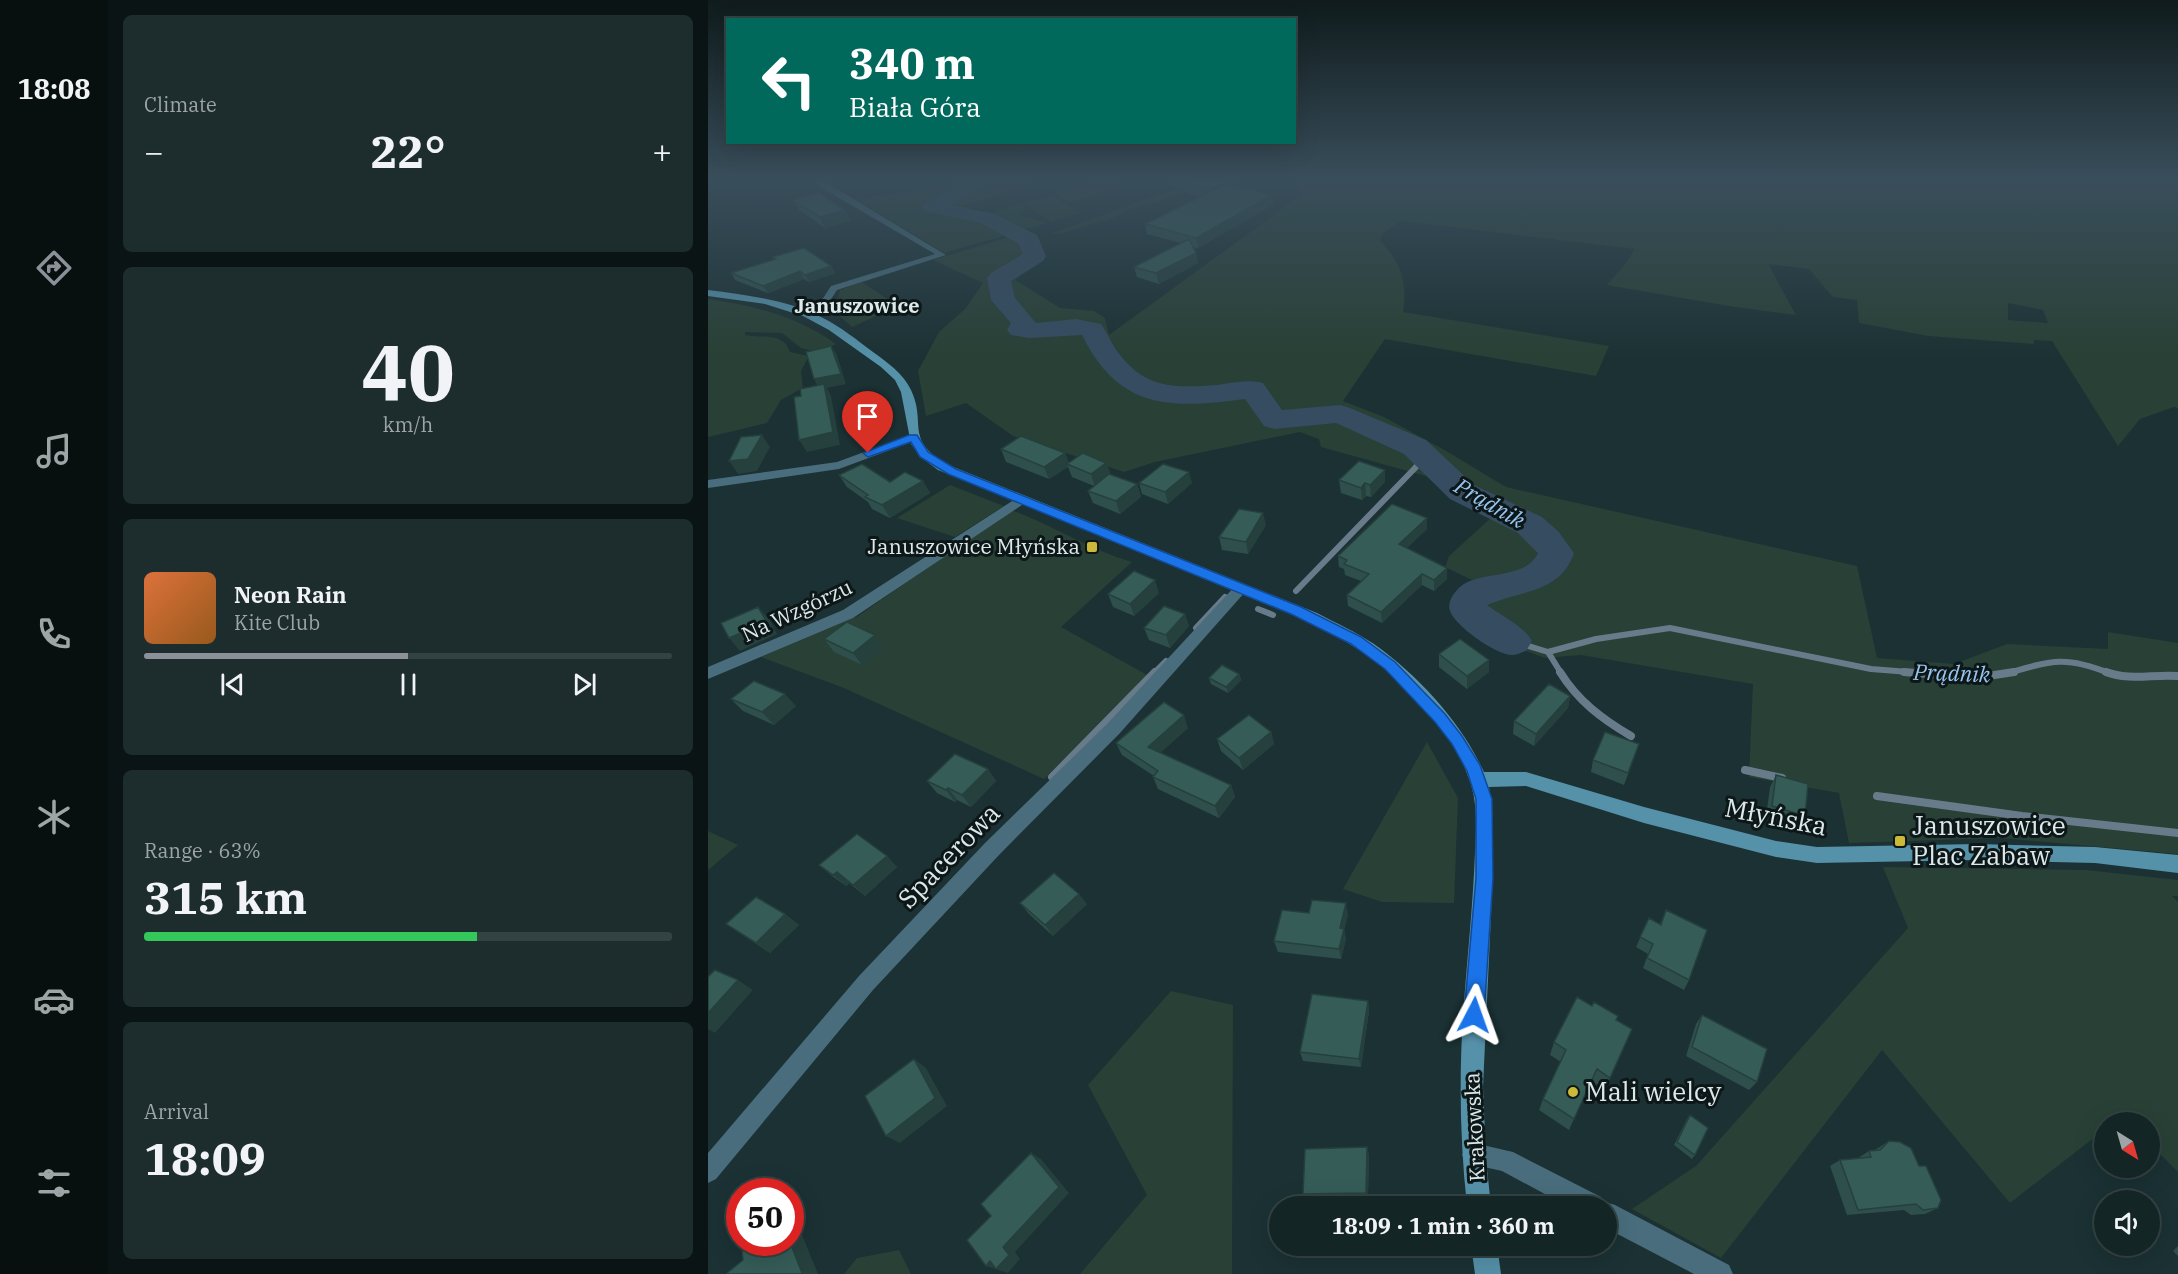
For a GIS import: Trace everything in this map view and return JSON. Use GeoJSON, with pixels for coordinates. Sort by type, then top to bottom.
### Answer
{"type":"FeatureCollection","features":[{"type":"Feature","properties":{"kind":"main road"},"geometry":{"type":"LineString","coordinates":[[708,293],[780,304],[810,315],[848,338],[898,378],[908,393],[913,438]]}},
{"type":"Feature","properties":{"kind":"main road","name":"Krakowska"},"geometry":{"type":"LineString","coordinates":[[913,438],[919,449],[937,464],[1020,500],[1312,617],[1356,641],[1379,657],[1440,718],[1465,752],[1478,780],[1484,806],[1484,868],[1472,1055],[1474,1155],[1478,1196]]}},
{"type":"Feature","properties":{"kind":"main road","name":"Młyńska"},"geometry":{"type":"LineString","coordinates":[[1478,780],[1507,777],[1526,779],[1644,815],[1776,849],[1817,855],[1977,852],[2095,855],[2178,864]]}},
{"type":"Feature","properties":{"kind":"main road"},"geometry":{"type":"LineString","coordinates":[[1486,1256],[1488,1274]]}},
{"type":"Feature","properties":{"kind":"street"},"geometry":{"type":"LineString","coordinates":[[810,315],[821,308],[834,288],[942,255],[916,239]]}},
{"type":"Feature","properties":{"kind":"street"},"geometry":{"type":"LineString","coordinates":[[708,484],[838,465],[913,438]]}},
{"type":"Feature","properties":{"kind":"street","name":"Na Wzgórzu"},"geometry":{"type":"LineString","coordinates":[[708,673],[848,614],[1020,500]]}},
{"type":"Feature","properties":{"kind":"street","name":"Spacerowa"},"geometry":{"type":"LineString","coordinates":[[708,1171],[866,983],[992,849],[1114,728],[1241,588]]}},
{"type":"Feature","properties":{"kind":"street"},"geometry":{"type":"LineString","coordinates":[[1474,1155],[1505,1160],[1573,1196]]}},
{"type":"Feature","properties":{"kind":"street"},"geometry":{"type":"LineString","coordinates":[[1617,1220],[1720,1274]]}},
{"type":"Feature","properties":{"kind":"green space"},"geometry":{"type":"Polygon","coordinates":[[[922,239],[991,239],[944,253],[922,239]]]}},
{"type":"Feature","properties":{"kind":"green space"},"geometry":{"type":"Polygon","coordinates":[[[1001,239],[1034,239],[1044,257],[1015,280],[1060,308],[1094,311],[1105,318],[1109,335],[1240,239],[1381,239],[1393,256],[1401,273],[1404,292],[1403,312],[1609,346],[1596,376],[1385,339],[1343,401],[1384,417],[1506,487],[1857,566],[1877,658],[1954,664],[2007,644],[2108,649],[2108,632],[2178,643],[2178,854],[2001,838],[1849,843],[1839,793],[1749,777],[1753,684],[1581,655],[1545,658],[1499,641],[1463,615],[1454,599],[1480,584],[1445,567],[1449,556],[1493,516],[1440,480],[1321,447],[1319,439],[1300,432],[1155,462],[1124,472],[1013,436],[966,403],[926,416],[918,371],[939,332],[965,309],[983,283],[933,260],[1001,239]]]}},
{"type":"Feature","properties":{"kind":"green space"},"geometry":{"type":"Polygon","coordinates":[[[1555,239],[2178,239],[2178,408],[2174,407],[2140,419],[2118,446],[2052,341],[2034,340],[2034,344],[1928,336],[1859,323],[1857,300],[1833,297],[1809,269],[1768,264],[1796,315],[1607,285],[1635,249],[1555,239]],[[2008,303],[2008,320],[2048,323],[2043,310],[2008,303]]]}},
{"type":"Feature","properties":{"kind":"green space"},"geometry":{"type":"Polygon","coordinates":[[[862,282],[898,306],[852,327],[835,312],[840,290],[862,282]]]}},
{"type":"Feature","properties":{"kind":"green space"},"geometry":{"type":"Polygon","coordinates":[[[708,299],[742,305],[791,319],[836,344],[821,351],[808,350],[801,348],[782,333],[745,332],[745,335],[777,338],[787,345],[790,352],[809,356],[801,371],[803,388],[781,400],[767,423],[708,437],[708,299]]]}},
{"type":"Feature","properties":{"kind":"green space"},"geometry":{"type":"Polygon","coordinates":[[[950,485],[1004,506],[955,537],[897,518],[950,485]]]}},
{"type":"Feature","properties":{"kind":"green space"},"geometry":{"type":"Polygon","coordinates":[[[1011,510],[1101,551],[1132,562],[1061,627],[1147,675],[1044,779],[844,688],[758,656],[858,616],[1011,510]]]}},
{"type":"Feature","properties":{"kind":"green space"},"geometry":{"type":"Polygon","coordinates":[[[1427,742],[1458,798],[1454,903],[1382,902],[1343,889],[1427,742]]]}},
{"type":"Feature","properties":{"kind":"green space"},"geometry":{"type":"Polygon","coordinates":[[[708,831],[738,845],[708,870],[708,831]]]}},
{"type":"Feature","properties":{"kind":"green space"},"geometry":{"type":"Polygon","coordinates":[[[1883,867],[2086,870],[2178,880],[2178,896],[2172,896],[2178,902],[2178,1172],[2160,1154],[2160,1112],[2094,1112],[2094,1138],[2010,1203],[1882,1050],[1721,1258],[1632,1209],[1696,1166],[1908,928],[1883,867]]]}},
{"type":"Feature","properties":{"kind":"green space"},"geometry":{"type":"Polygon","coordinates":[[[1171,991],[1233,1005],[1232,1274],[1080,1274],[1147,1195],[1088,1085],[1171,991]]]}},
{"type":"Feature","properties":{"kind":"green space"},"geometry":{"type":"Polygon","coordinates":[[[899,1250],[911,1274],[844,1274],[857,1258],[899,1250]]]}},
{"type":"Feature","properties":{"kind":"building"},"geometry":{"type":"Polygon","coordinates":[[[1188,239],[1196,253],[1156,273],[1134,267],[1188,239]]]}},
{"type":"Feature","properties":{"kind":"building"},"geometry":{"type":"Polygon","coordinates":[[[804,248],[831,266],[805,275],[800,271],[763,286],[731,273],[776,259],[773,257],[804,248]]]}},
{"type":"Feature","properties":{"kind":"building"},"geometry":{"type":"Polygon","coordinates":[[[831,346],[841,374],[814,379],[806,352],[831,346]]]}},
{"type":"Feature","properties":{"kind":"building"},"geometry":{"type":"Polygon","coordinates":[[[824,384],[833,432],[799,440],[794,397],[801,396],[800,389],[824,384]]]}},
{"type":"Feature","properties":{"kind":"building"},"geometry":{"type":"Polygon","coordinates":[[[762,435],[748,459],[729,461],[741,437],[762,435]]]}},
{"type":"Feature","properties":{"kind":"building"},"geometry":{"type":"Polygon","coordinates":[[[1021,436],[1065,453],[1044,467],[1001,449],[1021,436]]]}},
{"type":"Feature","properties":{"kind":"building"},"geometry":{"type":"Polygon","coordinates":[[[1083,453],[1106,463],[1091,474],[1067,464],[1083,453]]]}},
{"type":"Feature","properties":{"kind":"building"},"geometry":{"type":"Polygon","coordinates":[[[1359,461],[1385,470],[1370,485],[1365,483],[1361,488],[1339,480],[1359,461]]]}},
{"type":"Feature","properties":{"kind":"building"},"geometry":{"type":"Polygon","coordinates":[[[862,464],[890,482],[905,472],[923,481],[882,505],[865,497],[868,495],[839,475],[862,464]]]}},
{"type":"Feature","properties":{"kind":"building"},"geometry":{"type":"Polygon","coordinates":[[[1163,464],[1189,472],[1165,492],[1139,483],[1163,464]]]}},
{"type":"Feature","properties":{"kind":"building"},"geometry":{"type":"Polygon","coordinates":[[[1109,474],[1137,484],[1116,501],[1088,491],[1109,474]]]}},
{"type":"Feature","properties":{"kind":"building"},"geometry":{"type":"Polygon","coordinates":[[[1392,504],[1427,518],[1399,544],[1447,568],[1434,580],[1422,574],[1381,612],[1347,595],[1369,574],[1344,564],[1347,560],[1338,556],[1392,504]]]}},
{"type":"Feature","properties":{"kind":"building"},"geometry":{"type":"Polygon","coordinates":[[[1239,509],[1263,513],[1246,542],[1219,537],[1239,509]]]}},
{"type":"Feature","properties":{"kind":"building"},"geometry":{"type":"Polygon","coordinates":[[[1134,571],[1155,580],[1130,604],[1108,594],[1134,571]]]}},
{"type":"Feature","properties":{"kind":"building"},"geometry":{"type":"Polygon","coordinates":[[[1164,606],[1185,614],[1166,635],[1144,628],[1164,606]]]}},
{"type":"Feature","properties":{"kind":"building"},"geometry":{"type":"Polygon","coordinates":[[[758,607],[767,622],[729,638],[721,623],[758,607]]]}},
{"type":"Feature","properties":{"kind":"building"},"geometry":{"type":"Polygon","coordinates":[[[847,622],[875,635],[853,653],[824,639],[847,622]]]}},
{"type":"Feature","properties":{"kind":"building"},"geometry":{"type":"Polygon","coordinates":[[[1460,639],[1489,660],[1467,676],[1439,654],[1460,639]]]}},
{"type":"Feature","properties":{"kind":"building"},"geometry":{"type":"Polygon","coordinates":[[[1222,665],[1239,674],[1226,687],[1209,678],[1222,665]]]}},
{"type":"Feature","properties":{"kind":"building"},"geometry":{"type":"Polygon","coordinates":[[[754,681],[785,694],[762,712],[731,699],[754,681]]]}},
{"type":"Feature","properties":{"kind":"building"},"geometry":{"type":"Polygon","coordinates":[[[1549,684],[1570,696],[1536,734],[1514,721],[1549,684]]]}},
{"type":"Feature","properties":{"kind":"building"},"geometry":{"type":"Polygon","coordinates":[[[1164,702],[1184,715],[1148,747],[1231,785],[1215,806],[1153,777],[1158,771],[1116,743],[1164,702]]]}},
{"type":"Feature","properties":{"kind":"building"},"geometry":{"type":"Polygon","coordinates":[[[1249,715],[1271,732],[1239,758],[1217,739],[1249,715]]]}},
{"type":"Feature","properties":{"kind":"building"},"geometry":{"type":"Polygon","coordinates":[[[1605,732],[1639,744],[1628,773],[1593,760],[1605,732]]]}},
{"type":"Feature","properties":{"kind":"building"},"geometry":{"type":"Polygon","coordinates":[[[955,754],[988,769],[962,795],[927,781],[955,754]]]}},
{"type":"Feature","properties":{"kind":"building"},"geometry":{"type":"Polygon","coordinates":[[[1776,775],[1808,784],[1805,816],[1772,806],[1776,775]]]}},
{"type":"Feature","properties":{"kind":"building"},"geometry":{"type":"Polygon","coordinates":[[[857,834],[887,856],[853,885],[837,872],[833,875],[819,865],[857,834]]]}},
{"type":"Feature","properties":{"kind":"building"},"geometry":{"type":"Polygon","coordinates":[[[1054,873],[1079,894],[1045,925],[1020,903],[1054,873]]]}},
{"type":"Feature","properties":{"kind":"building"},"geometry":{"type":"Polygon","coordinates":[[[756,897],[785,914],[756,943],[726,924],[756,897]]]}},
{"type":"Feature","properties":{"kind":"building"},"geometry":{"type":"Polygon","coordinates":[[[1312,900],[1346,903],[1340,928],[1344,929],[1339,949],[1274,941],[1282,910],[1309,913],[1312,900]]]}},
{"type":"Feature","properties":{"kind":"building"},"geometry":{"type":"Polygon","coordinates":[[[1666,910],[1707,930],[1689,980],[1647,958],[1653,944],[1640,937],[1649,918],[1661,925],[1666,910]]]}},
{"type":"Feature","properties":{"kind":"building"},"geometry":{"type":"Polygon","coordinates":[[[715,970],[738,980],[708,1013],[708,977],[715,970]]]}},
{"type":"Feature","properties":{"kind":"building"},"geometry":{"type":"Polygon","coordinates":[[[1312,994],[1368,1001],[1359,1059],[1300,1052],[1312,994]]]}},
{"type":"Feature","properties":{"kind":"building"},"geometry":{"type":"Polygon","coordinates":[[[1577,997],[1592,1006],[1594,1002],[1618,1016],[1616,1020],[1632,1029],[1610,1078],[1597,1069],[1574,1119],[1543,1099],[1566,1050],[1554,1042],[1577,997]]]}},
{"type":"Feature","properties":{"kind":"building"},"geometry":{"type":"Polygon","coordinates":[[[1702,1015],[1767,1049],[1757,1082],[1692,1047],[1702,1015]]]}},
{"type":"Feature","properties":{"kind":"building"},"geometry":{"type":"Polygon","coordinates":[[[914,1059],[935,1098],[886,1136],[865,1096],[914,1059]]]}},
{"type":"Feature","properties":{"kind":"building"},"geometry":{"type":"Polygon","coordinates":[[[1690,1115],[1708,1128],[1695,1155],[1677,1142],[1690,1115]]]}},
{"type":"Feature","properties":{"kind":"building"},"geometry":{"type":"Polygon","coordinates":[[[1889,1141],[1900,1142],[1911,1148],[1919,1166],[1926,1166],[1941,1200],[1938,1208],[1923,1210],[1916,1204],[1858,1210],[1840,1160],[1871,1157],[1869,1151],[1880,1150],[1889,1141]]]}},
{"type":"Feature","properties":{"kind":"building"},"geometry":{"type":"Polygon","coordinates":[[[1367,1147],[1366,1193],[1303,1194],[1305,1149],[1367,1147]]]}},
{"type":"Feature","properties":{"kind":"building"},"geometry":{"type":"Polygon","coordinates":[[[1031,1153],[1059,1187],[1003,1247],[1009,1255],[996,1269],[990,1261],[986,1266],[967,1240],[991,1216],[981,1204],[1031,1153]]]}},
{"type":"Feature","properties":{"kind":"building"},"geometry":{"type":"Polygon","coordinates":[[[742,1256],[795,1256],[802,1273],[727,1274],[743,1260],[742,1256]]]}},
{"type":"Feature","properties":{"kind":"waterway","name":"Prądnik"},"geometry":{"type":"LineString","coordinates":[[1028,239],[1035,256],[999,278],[1003,300],[1024,322],[1020,330],[1076,327],[1092,329],[1108,356],[1129,379],[1157,393],[1199,394],[1253,389],[1274,420],[1340,414],[1415,447],[1462,492],[1530,525],[1546,539],[1556,553],[1553,562],[1546,570],[1535,576],[1475,594],[1468,602],[1468,610],[1494,631],[1512,641]]}},
{"type":"Feature","properties":{"kind":"waterway"},"geometry":{"type":"LineString","coordinates":[[1415,467],[1424,458]]}},
{"type":"Feature","properties":{"kind":"waterway"},"geometry":{"type":"LineString","coordinates":[[1296,591],[1417,466]]}},
{"type":"Feature","properties":{"kind":"waterway"},"geometry":{"type":"LineString","coordinates":[[1196,628],[1225,597]]}},
{"type":"Feature","properties":{"kind":"waterway"},"geometry":{"type":"LineString","coordinates":[[1258,609],[1273,615]]}},
{"type":"Feature","properties":{"kind":"waterway","name":"Prądnik"},"geometry":{"type":"LineString","coordinates":[[1548,652],[1596,639],[1670,628],[1871,669],[1922,673]]}},
{"type":"Feature","properties":{"kind":"waterway","name":"Prądnik"},"geometry":{"type":"LineString","coordinates":[[1512,641],[1548,652]]}},
{"type":"Feature","properties":{"kind":"waterway"},"geometry":{"type":"LineString","coordinates":[[1548,652],[1561,673]]}},
{"type":"Feature","properties":{"kind":"waterway"},"geometry":{"type":"LineString","coordinates":[[1155,672],[1166,661]]}},
{"type":"Feature","properties":{"kind":"waterway","name":"Prądnik"},"geometry":{"type":"LineString","coordinates":[[2011,672],[2037,665],[2070,662],[2115,675],[2178,676]]}},
{"type":"Feature","properties":{"kind":"waterway"},"geometry":{"type":"LineString","coordinates":[[1052,777],[1155,672]]}},
{"type":"Feature","properties":{"kind":"waterway"},"geometry":{"type":"LineString","coordinates":[[1560,672],[1591,708],[1631,736]]}},
{"type":"Feature","properties":{"kind":"waterway","name":"Prądnik"},"geometry":{"type":"LineString","coordinates":[[1904,672],[1975,678],[2011,672]]}},
{"type":"Feature","properties":{"kind":"waterway"},"geometry":{"type":"LineString","coordinates":[[1745,770],[1782,778]]}},
{"type":"Feature","properties":{"kind":"waterway"},"geometry":{"type":"LineString","coordinates":[[1877,796],[2022,816],[2178,833]]}},
{"type":"Feature","properties":{"kind":"place","name":"Januszowice Młyńska"},"geometry":{"type":"Point","coordinates":[1092,547]}},
{"type":"Feature","properties":{"kind":"place","name":"Januszowice Plac Zabaw"},"geometry":{"type":"Point","coordinates":[1900,841]}},
{"type":"Feature","properties":{"kind":"place","name":"Mali wielcy"},"geometry":{"type":"Point","coordinates":[1573,1092]}},
{"type":"Feature","properties":{"kind":"district","name":"Januszowice"},"geometry":{"type":"Point","coordinates":[857,306]}},
{"type":"Feature","properties":{"kind":"route"},"geometry":{"type":"LineString","coordinates":[[868,453],[913,438],[916,446],[929,459],[952,472],[1312,617],[1356,641],[1390,665],[1416,691],[1457,740],[1474,770],[1484,799],[1484,878],[1474,1015]]}}]}
